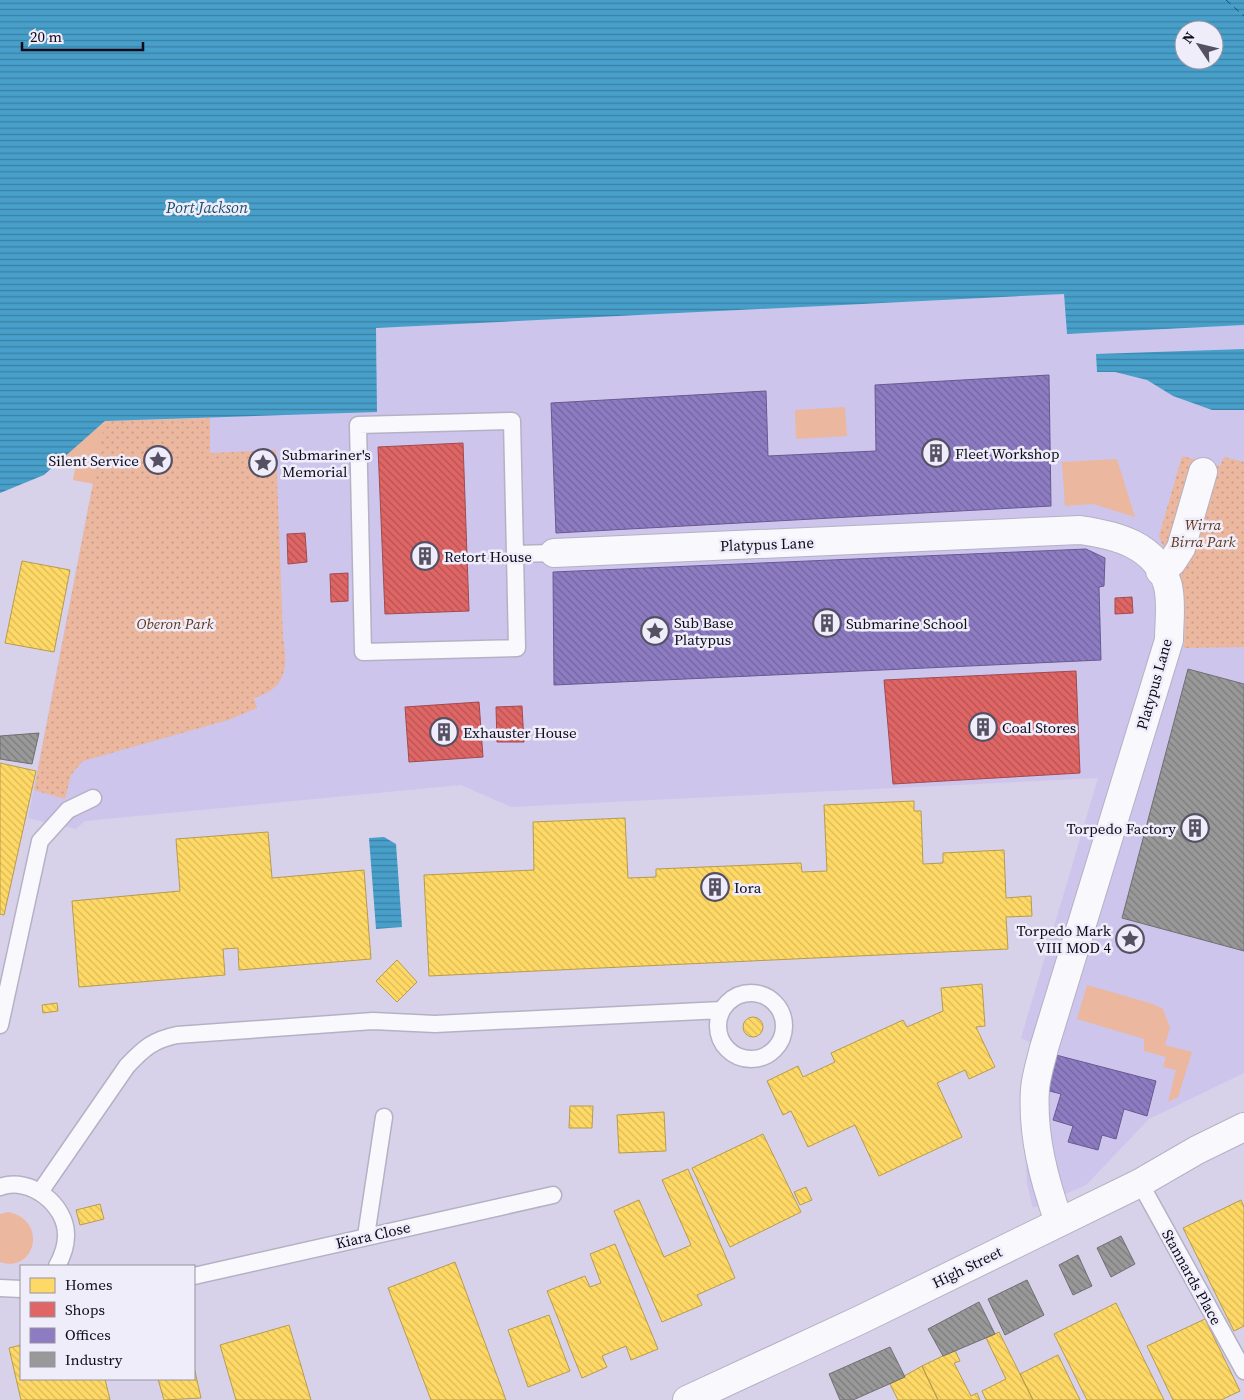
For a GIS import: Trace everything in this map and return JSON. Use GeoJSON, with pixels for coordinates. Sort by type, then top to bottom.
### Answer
{"type":"FeatureCollection","features":[{"type":"Feature","properties":{"kind":"street"},"geometry":{"type":"LineString","coordinates":[[1160,571],[1172,562],[1182,548],[1203,472]]}},
{"type":"Feature","properties":{"kind":"street","name":"Platypus Lane"},"geometry":{"type":"LineString","coordinates":[[554,553],[1080,530],[1111,535],[1136,545],[1154,561],[1168,585],[1170,606],[1169,640],[1044,1048],[1035,1088],[1035,1134],[1050,1196],[1060,1222]]}},
{"type":"Feature","properties":{"kind":"street","name":"High Street"},"geometry":{"type":"LineString","coordinates":[[687,1400],[860,1320],[1140,1183],[1197,1150],[1244,1127]]}},
{"type":"Feature","properties":{"kind":"lane"},"geometry":{"type":"LineString","coordinates":[[512,420],[515,554],[517,648],[363,652],[358,425],[512,420]]}},
{"type":"Feature","properties":{"kind":"lane"},"geometry":{"type":"LineString","coordinates":[[515,554],[554,553]]}},
{"type":"Feature","properties":{"kind":"lane"},"geometry":{"type":"LineString","coordinates":[[0,1024],[40,841],[68,810],[93,798]]}},
{"type":"Feature","properties":{"kind":"lane"},"geometry":{"type":"LineString","coordinates":[[40,1192],[127,1066],[142,1050],[158,1039],[177,1035],[372,1021],[435,1024],[722,1010],[738,996],[753,993],[768,997],[776,1004],[785,1024],[778,1046],[760,1058],[749,1059],[728,1050],[722,1042],[719,1030],[718,1020],[722,1010]]}},
{"type":"Feature","properties":{"kind":"lane"},"geometry":{"type":"LineString","coordinates":[[366,1236],[384,1117]]}},
{"type":"Feature","properties":{"kind":"lane","name":"Stannards Place"},"geometry":{"type":"LineString","coordinates":[[1140,1183],[1244,1370]]}},
{"type":"Feature","properties":{"kind":"lane"},"geometry":{"type":"LineString","coordinates":[[0,1187],[23,1185],[40,1192],[54,1203],[63,1218],[66,1236],[63,1253],[57,1265]]}},
{"type":"Feature","properties":{"kind":"lane","name":"Kiara Close"},"geometry":{"type":"LineString","coordinates":[[195,1276],[553,1195]]}},
{"type":"Feature","properties":{"kind":"lane"},"geometry":{"type":"LineString","coordinates":[[0,1288],[20,1289]]}},
{"type":"Feature","properties":{"kind":"shaded area","name":"Sub Base Platypus"},"geometry":{"type":"Polygon","coordinates":[[[1064,294],[1067,334],[1244,325],[1244,349],[1096,355],[1097,372],[1115,372],[1147,380],[1173,396],[1212,410],[1244,410],[1244,1073],[1149,1119],[1086,1185],[1033,1208],[1027,1184],[1021,1083],[1034,1044],[1021,1038],[1098,778],[511,807],[461,785],[85,821],[76,829],[28,818],[105,421],[377,370],[376,328],[1064,294]]]}},
{"type":"Feature","properties":{"kind":"green space"},"geometry":{"type":"Polygon","coordinates":[[[845,407],[847,436],[796,439],[795,410],[845,407]]]}},
{"type":"Feature","properties":{"kind":"green space","name":"Oberon Park"},"geometry":{"type":"Polygon","coordinates":[[[210,418],[210,453],[276,450],[285,648],[283,675],[273,688],[265,694],[254,698],[257,708],[228,720],[83,761],[71,775],[65,799],[34,790],[105,421],[210,418]]]}},
{"type":"Feature","properties":{"kind":"green space"},"geometry":{"type":"Polygon","coordinates":[[[105,421],[94,484],[73,480],[75,469],[65,456],[105,421]]]}},
{"type":"Feature","properties":{"kind":"green space","name":"Wirra Birra Park"},"geometry":{"type":"Polygon","coordinates":[[[1182,456],[1220,466],[1224,457],[1244,462],[1244,647],[1184,648],[1185,619],[1181,595],[1159,536],[1182,456]]]}},
{"type":"Feature","properties":{"kind":"green space"},"geometry":{"type":"Polygon","coordinates":[[[1117,459],[1135,517],[1093,504],[1065,506],[1062,462],[1117,459]]]}},
{"type":"Feature","properties":{"kind":"green space"},"geometry":{"type":"Polygon","coordinates":[[[1087,985],[1153,1004],[1163,1009],[1170,1028],[1165,1045],[1192,1052],[1178,1097],[1168,1102],[1176,1070],[1163,1067],[1166,1057],[1144,1051],[1144,1039],[1077,1019],[1087,985]]]}},
{"type":"Feature","properties":{"kind":"green space"},"geometry":{"type":"Polygon","coordinates":[[[8,1212],[21,1217],[29,1225],[33,1234],[29,1254],[22,1260],[12,1264],[0,1262],[0,1214],[8,1212]]]}},
{"type":"Feature","properties":{"kind":"water","name":"Port Jackson"},"geometry":{"type":"Polygon","coordinates":[[[0,0],[1244,0],[1244,325],[1067,334],[1064,294],[376,328],[377,412],[105,421],[44,475],[0,493],[0,0]]]}},
{"type":"Feature","properties":{"kind":"water"},"geometry":{"type":"Polygon","coordinates":[[[1244,349],[1244,410],[1212,410],[1173,396],[1147,380],[1115,372],[1097,372],[1096,354],[1244,349]]]}},
{"type":"Feature","properties":{"kind":"water"},"geometry":{"type":"Polygon","coordinates":[[[384,837],[396,844],[402,927],[376,929],[369,838],[384,837]]]}},
{"type":"Feature","properties":{"kind":"building: Homes"},"geometry":{"type":"Polygon","coordinates":[[[22,561],[70,570],[54,652],[5,643],[22,561]]]}},
{"type":"Feature","properties":{"kind":"building: Homes"},"geometry":{"type":"Polygon","coordinates":[[[0,763],[36,771],[4,915],[0,914],[0,763]]]}},
{"type":"Feature","properties":{"kind":"building: Homes","name":"Iora"},"geometry":{"type":"Polygon","coordinates":[[[914,801],[914,811],[921,811],[923,864],[943,863],[943,853],[1004,850],[1006,898],[1031,896],[1032,916],[1006,917],[1008,949],[429,976],[424,875],[534,870],[533,822],[625,818],[628,878],[656,877],[656,869],[801,863],[802,872],[827,871],[824,805],[914,801]]]}},
{"type":"Feature","properties":{"kind":"building: Homes"},"geometry":{"type":"Polygon","coordinates":[[[268,832],[272,878],[364,870],[371,959],[239,970],[238,948],[223,949],[225,975],[79,987],[72,901],[180,891],[176,839],[268,832]]]}},
{"type":"Feature","properties":{"kind":"building: Homes"},"geometry":{"type":"Polygon","coordinates":[[[397,960],[417,982],[397,1002],[376,981],[397,960]]]}},
{"type":"Feature","properties":{"kind":"building: Homes"},"geometry":{"type":"Polygon","coordinates":[[[982,984],[985,1026],[976,1027],[995,1067],[969,1079],[965,1070],[937,1083],[962,1137],[879,1176],[855,1125],[808,1147],[791,1111],[783,1115],[767,1081],[798,1066],[803,1077],[835,1062],[831,1053],[903,1020],[907,1027],[943,1011],[941,988],[982,984]]]}},
{"type":"Feature","properties":{"kind":"building: Homes"},"geometry":{"type":"Polygon","coordinates":[[[57,1003],[58,1011],[43,1013],[42,1005],[57,1003]]]}},
{"type":"Feature","properties":{"kind":"building: Homes"},"geometry":{"type":"Polygon","coordinates":[[[749,1017],[757,1017],[763,1023],[763,1031],[757,1037],[749,1037],[743,1031],[743,1023],[749,1017]]]}},
{"type":"Feature","properties":{"kind":"building: Homes"},"geometry":{"type":"Polygon","coordinates":[[[570,1106],[593,1106],[592,1128],[569,1128],[570,1106]]]}},
{"type":"Feature","properties":{"kind":"building: Homes"},"geometry":{"type":"Polygon","coordinates":[[[664,1112],[666,1151],[619,1153],[617,1115],[664,1112]]]}},
{"type":"Feature","properties":{"kind":"building: Homes"},"geometry":{"type":"Polygon","coordinates":[[[763,1134],[801,1212],[730,1247],[692,1168],[763,1134]]]}},
{"type":"Feature","properties":{"kind":"building: Homes"},"geometry":{"type":"Polygon","coordinates":[[[688,1169],[735,1278],[697,1295],[702,1305],[662,1322],[614,1211],[639,1200],[664,1257],[691,1245],[662,1180],[688,1169]]]}},
{"type":"Feature","properties":{"kind":"building: Homes"},"geometry":{"type":"Polygon","coordinates":[[[806,1187],[812,1200],[800,1205],[794,1192],[806,1187]]]}},
{"type":"Feature","properties":{"kind":"building: Homes"},"geometry":{"type":"Polygon","coordinates":[[[1241,1200],[1244,1207],[1244,1326],[1234,1331],[1183,1228],[1241,1200]]]}},
{"type":"Feature","properties":{"kind":"building: Homes"},"geometry":{"type":"Polygon","coordinates":[[[100,1204],[104,1219],[80,1225],[76,1210],[100,1204]]]}},
{"type":"Feature","properties":{"kind":"building: Homes"},"geometry":{"type":"Polygon","coordinates":[[[615,1244],[658,1349],[631,1360],[626,1346],[602,1356],[607,1367],[582,1378],[547,1291],[585,1276],[590,1287],[601,1283],[590,1254],[615,1244]]]}},
{"type":"Feature","properties":{"kind":"building: Homes"},"geometry":{"type":"Polygon","coordinates":[[[455,1262],[506,1400],[431,1400],[388,1288],[455,1262]]]}},
{"type":"Feature","properties":{"kind":"building: Homes"},"geometry":{"type":"Polygon","coordinates":[[[1116,1303],[1164,1400],[1087,1400],[1054,1334],[1116,1303]]]}},
{"type":"Feature","properties":{"kind":"building: Homes"},"geometry":{"type":"Polygon","coordinates":[[[549,1315],[570,1371],[528,1387],[508,1330],[549,1315]]]}},
{"type":"Feature","properties":{"kind":"building: Homes"},"geometry":{"type":"Polygon","coordinates":[[[1205,1319],[1240,1391],[1221,1400],[1173,1400],[1147,1346],[1205,1319]]]}},
{"type":"Feature","properties":{"kind":"building: Homes"},"geometry":{"type":"Polygon","coordinates":[[[289,1325],[311,1400],[236,1400],[220,1345],[289,1325]]]}},
{"type":"Feature","properties":{"kind":"building: Homes"},"geometry":{"type":"Polygon","coordinates":[[[999,1332],[1033,1400],[986,1400],[982,1391],[1006,1379],[986,1338],[999,1332]]]}},
{"type":"Feature","properties":{"kind":"building: Homes"},"geometry":{"type":"Polygon","coordinates":[[[20,1345],[20,1380],[105,1380],[110,1400],[21,1400],[9,1348],[20,1345]]]}},
{"type":"Feature","properties":{"kind":"building: Homes"},"geometry":{"type":"Polygon","coordinates":[[[955,1350],[960,1361],[954,1363],[971,1396],[977,1393],[980,1400],[938,1400],[922,1366],[955,1350]]]}},
{"type":"Feature","properties":{"kind":"building: Homes"},"geometry":{"type":"Polygon","coordinates":[[[1058,1355],[1080,1400],[1033,1400],[1020,1374],[1058,1355]]]}},
{"type":"Feature","properties":{"kind":"building: Homes"},"geometry":{"type":"Polygon","coordinates":[[[922,1366],[938,1400],[898,1400],[890,1384],[922,1366]]]}},
{"type":"Feature","properties":{"kind":"building: Homes"},"geometry":{"type":"Polygon","coordinates":[[[195,1371],[201,1398],[164,1400],[158,1380],[195,1380],[195,1371]]]}},
{"type":"Feature","properties":{"kind":"building: Shops","name":"Retort House"},"geometry":{"type":"Polygon","coordinates":[[[463,443],[469,611],[385,614],[378,447],[463,443]]]}},
{"type":"Feature","properties":{"kind":"building: Shops"},"geometry":{"type":"Polygon","coordinates":[[[305,533],[307,562],[288,564],[287,534],[305,533]]]}},
{"type":"Feature","properties":{"kind":"building: Shops"},"geometry":{"type":"Polygon","coordinates":[[[348,573],[348,601],[331,602],[330,574],[348,573]]]}},
{"type":"Feature","properties":{"kind":"building: Shops"},"geometry":{"type":"Polygon","coordinates":[[[1132,597],[1133,613],[1115,614],[1115,598],[1132,597]]]}},
{"type":"Feature","properties":{"kind":"building: Shops","name":"Coal Stores"},"geometry":{"type":"Polygon","coordinates":[[[1076,671],[1080,773],[893,784],[884,680],[1076,671]]]}},
{"type":"Feature","properties":{"kind":"building: Shops","name":"Exhauster House"},"geometry":{"type":"Polygon","coordinates":[[[479,702],[483,757],[409,762],[405,707],[479,702]]]}},
{"type":"Feature","properties":{"kind":"building: Shops"},"geometry":{"type":"Polygon","coordinates":[[[522,706],[524,742],[497,742],[496,707],[522,706]]]}},
{"type":"Feature","properties":{"kind":"building: Offices","name":"Fleet Workshop"},"geometry":{"type":"Polygon","coordinates":[[[1049,375],[1051,506],[556,533],[551,403],[766,391],[768,456],[876,451],[875,385],[1049,375]]]}},
{"type":"Feature","properties":{"kind":"building: Offices","name":"Submarine School"},"geometry":{"type":"Polygon","coordinates":[[[1086,549],[1105,558],[1104,586],[1099,587],[1101,660],[554,685],[553,572],[1086,549]]]}},
{"type":"Feature","properties":{"kind":"building: Offices"},"geometry":{"type":"Polygon","coordinates":[[[1056,1055],[1156,1081],[1147,1116],[1124,1109],[1116,1139],[1102,1135],[1098,1150],[1068,1142],[1073,1126],[1053,1120],[1061,1094],[1046,1090],[1056,1055]]]}},
{"type":"Feature","properties":{"kind":"building: Industry","name":"Torpedo Factory"},"geometry":{"type":"Polygon","coordinates":[[[1188,669],[1244,684],[1244,951],[1122,918],[1188,669]]]}},
{"type":"Feature","properties":{"kind":"building: Industry"},"geometry":{"type":"Polygon","coordinates":[[[39,733],[32,764],[0,759],[0,736],[39,733]]]}},
{"type":"Feature","properties":{"kind":"building: Industry"},"geometry":{"type":"Polygon","coordinates":[[[1121,1236],[1135,1264],[1111,1277],[1097,1248],[1121,1236]]]}},
{"type":"Feature","properties":{"kind":"building: Industry"},"geometry":{"type":"Polygon","coordinates":[[[1078,1255],[1092,1286],[1073,1295],[1059,1265],[1078,1255]]]}},
{"type":"Feature","properties":{"kind":"building: Industry"},"geometry":{"type":"Polygon","coordinates":[[[1027,1280],[1044,1315],[1005,1335],[988,1299],[1027,1280]]]}},
{"type":"Feature","properties":{"kind":"building: Industry"},"geometry":{"type":"Polygon","coordinates":[[[979,1302],[995,1334],[943,1356],[928,1329],[979,1302]]]}},
{"type":"Feature","properties":{"kind":"building: Industry"},"geometry":{"type":"Polygon","coordinates":[[[890,1347],[905,1377],[853,1400],[840,1400],[829,1374],[890,1347]]]}},
{"type":"Feature","properties":{"kind":"ferry route"},"geometry":{"type":"LineString","coordinates":[[1226,0],[1244,16]]}},
{"type":"Feature","properties":{"kind":"place","name":"Fleet Workshop"},"geometry":{"type":"Point","coordinates":[936,453]}},
{"type":"Feature","properties":{"kind":"place","name":"Silent Service"},"geometry":{"type":"Point","coordinates":[158,460]}},
{"type":"Feature","properties":{"kind":"place","name":"Submariner's Memorial"},"geometry":{"type":"Point","coordinates":[263,463]}},
{"type":"Feature","properties":{"kind":"place","name":"Retort House"},"geometry":{"type":"Point","coordinates":[425,556]}},
{"type":"Feature","properties":{"kind":"place","name":"Submarine School"},"geometry":{"type":"Point","coordinates":[827,623]}},
{"type":"Feature","properties":{"kind":"place","name":"Sub Base Platypus"},"geometry":{"type":"Point","coordinates":[655,631]}},
{"type":"Feature","properties":{"kind":"place","name":"Coal Stores"},"geometry":{"type":"Point","coordinates":[983,727]}},
{"type":"Feature","properties":{"kind":"place","name":"Exhauster House"},"geometry":{"type":"Point","coordinates":[444,732]}},
{"type":"Feature","properties":{"kind":"place","name":"Torpedo Factory"},"geometry":{"type":"Point","coordinates":[1195,828]}},
{"type":"Feature","properties":{"kind":"place","name":"Iora"},"geometry":{"type":"Point","coordinates":[715,887]}},
{"type":"Feature","properties":{"kind":"place","name":"Torpedo Mark VIII MOD 4"},"geometry":{"type":"Point","coordinates":[1130,939]}}]}
